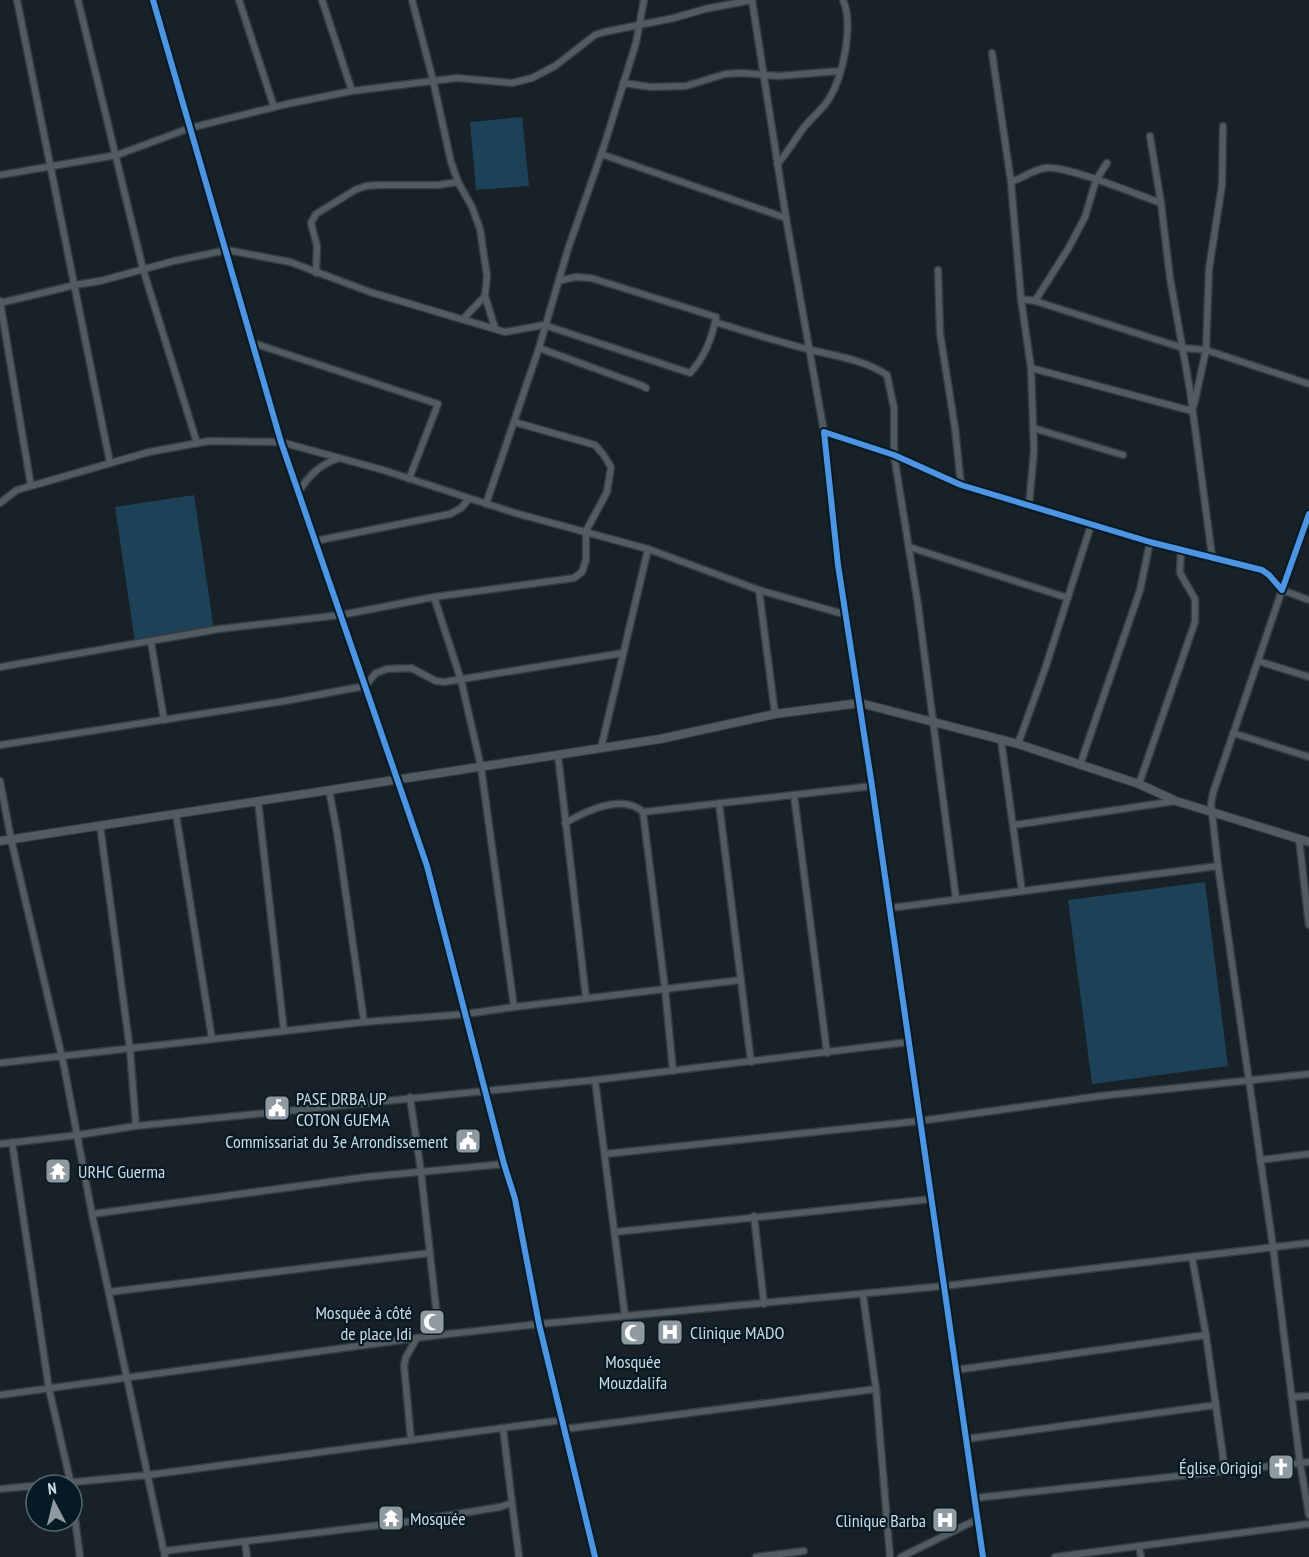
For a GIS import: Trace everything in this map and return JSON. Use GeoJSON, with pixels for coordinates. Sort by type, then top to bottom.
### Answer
{"type":"FeatureCollection","features":[{"type":"Feature","properties":{"kind":"street"},"geometry":{"type":"LineString","coordinates":[[16,0],[110,463]]}},
{"type":"Feature","properties":{"kind":"street"},"geometry":{"type":"LineString","coordinates":[[78,0],[143,269],[197,444]]}},
{"type":"Feature","properties":{"kind":"street"},"geometry":{"type":"LineString","coordinates":[[153,0],[281,442],[427,866],[515,1199],[539,1324],[596,1557]]}},
{"type":"Feature","properties":{"kind":"street"},"geometry":{"type":"LineString","coordinates":[[239,0],[274,107]]}},
{"type":"Feature","properties":{"kind":"street"},"geometry":{"type":"LineString","coordinates":[[322,0],[352,91]]}},
{"type":"Feature","properties":{"kind":"street"},"geometry":{"type":"LineString","coordinates":[[412,0],[449,153],[458,182],[472,207],[480,229],[487,276],[485,296],[495,328]]}},
{"type":"Feature","properties":{"kind":"street"},"geometry":{"type":"LineString","coordinates":[[486,504],[601,154],[640,26],[644,0]]}},
{"type":"Feature","properties":{"kind":"street"},"geometry":{"type":"LineString","coordinates":[[0,175],[117,155],[190,128],[352,91],[457,78],[512,82],[532,78],[555,66],[595,35],[752,0],[777,164],[824,432],[838,565],[890,908],[983,1557]]}},
{"type":"Feature","properties":{"kind":"street"},"geometry":{"type":"LineString","coordinates":[[777,164],[786,155],[802,129],[827,102],[833,91],[844,57],[847,21],[843,0]]}},
{"type":"Feature","properties":{"kind":"street"},"geometry":{"type":"LineString","coordinates":[[992,53],[1011,182],[1021,298],[1031,368],[1034,450],[1029,506]]}},
{"type":"Feature","properties":{"kind":"street"},"geometry":{"type":"LineString","coordinates":[[623,83],[666,87],[698,84],[725,74],[792,75],[840,71]]}},
{"type":"Feature","properties":{"kind":"street"},"geometry":{"type":"LineString","coordinates":[[1192,411],[1206,350],[1209,269],[1222,185],[1223,126]]}},
{"type":"Feature","properties":{"kind":"street"},"geometry":{"type":"LineString","coordinates":[[1150,136],[1212,556]]}},
{"type":"Feature","properties":{"kind":"street"},"geometry":{"type":"LineString","coordinates":[[601,154],[786,218]]}},
{"type":"Feature","properties":{"kind":"street"},"geometry":{"type":"LineString","coordinates":[[1035,301],[1085,217],[1096,180],[1107,163]]}},
{"type":"Feature","properties":{"kind":"street"},"geometry":{"type":"LineString","coordinates":[[1011,182],[1047,168],[1096,180],[1161,203]]}},
{"type":"Feature","properties":{"kind":"street"},"geometry":{"type":"LineString","coordinates":[[316,273],[316,246],[311,223],[316,214],[355,190],[366,186],[380,184],[438,185],[458,182]]}},
{"type":"Feature","properties":{"kind":"street"},"geometry":{"type":"LineString","coordinates":[[31,486],[0,302],[100,281],[227,250],[290,262],[370,292],[505,332],[544,326],[690,373],[699,364],[710,343],[716,318],[591,278],[575,277],[560,281]]}},
{"type":"Feature","properties":{"kind":"street"},"geometry":{"type":"LineString","coordinates":[[938,270],[940,333],[955,428],[961,485]]}},
{"type":"Feature","properties":{"kind":"street"},"geometry":{"type":"LineString","coordinates":[[463,319],[485,296]]}},
{"type":"Feature","properties":{"kind":"street"},"geometry":{"type":"LineString","coordinates":[[1021,298],[1183,348],[1206,350],[1309,384]]}},
{"type":"Feature","properties":{"kind":"street"},"geometry":{"type":"LineString","coordinates":[[716,322],[871,366],[887,375],[894,408],[894,455],[909,547],[956,899]]}},
{"type":"Feature","properties":{"kind":"street"},"geometry":{"type":"LineString","coordinates":[[253,343],[438,404],[409,479]]}},
{"type":"Feature","properties":{"kind":"street"},"geometry":{"type":"LineString","coordinates":[[539,348],[646,388]]}},
{"type":"Feature","properties":{"kind":"street"},"geometry":{"type":"LineString","coordinates":[[1031,368],[1192,411]]}},
{"type":"Feature","properties":{"kind":"street"},"geometry":{"type":"LineString","coordinates":[[0,667],[219,629],[341,615],[434,597],[574,578],[582,572],[586,560],[586,531],[607,492],[611,467],[595,445],[514,422]]}},
{"type":"Feature","properties":{"kind":"street"},"geometry":{"type":"LineString","coordinates":[[1033,428],[1123,455]]}},
{"type":"Feature","properties":{"kind":"street"},"geometry":{"type":"LineString","coordinates":[[824,432],[894,455],[961,485],[1150,542],[1262,570],[1282,590],[1309,600]]}},
{"type":"Feature","properties":{"kind":"street"},"geometry":{"type":"LineString","coordinates":[[0,503],[17,490],[149,452],[209,441],[281,442],[486,504],[648,549],[759,590],[846,615]]}},
{"type":"Feature","properties":{"kind":"street"},"geometry":{"type":"LineString","coordinates":[[298,493],[308,477],[318,468],[340,458]]}},
{"type":"Feature","properties":{"kind":"street"},"geometry":{"type":"LineString","coordinates":[[315,541],[450,514],[461,508],[469,499]]}},
{"type":"Feature","properties":{"kind":"street"},"geometry":{"type":"LineString","coordinates":[[1309,514],[1210,804],[1309,1515]]}},
{"type":"Feature","properties":{"kind":"street"},"geometry":{"type":"LineString","coordinates":[[1018,744],[1091,525]]}},
{"type":"Feature","properties":{"kind":"street"},"geometry":{"type":"LineString","coordinates":[[1080,765],[1140,590],[1150,542]]}},
{"type":"Feature","properties":{"kind":"street"},"geometry":{"type":"LineString","coordinates":[[909,547],[1068,598]]}},
{"type":"Feature","properties":{"kind":"street"},"geometry":{"type":"LineString","coordinates":[[602,748],[648,549]]}},
{"type":"Feature","properties":{"kind":"street"},"geometry":{"type":"LineString","coordinates":[[1139,784],[1195,622],[1195,599],[1180,573],[1181,549]]}},
{"type":"Feature","properties":{"kind":"street"},"geometry":{"type":"LineString","coordinates":[[759,590],[776,714]]}},
{"type":"Feature","properties":{"kind":"street"},"geometry":{"type":"LineString","coordinates":[[434,597],[461,680],[481,767],[513,1007]]}},
{"type":"Feature","properties":{"kind":"street"},"geometry":{"type":"LineString","coordinates":[[151,642],[164,720]]}},
{"type":"Feature","properties":{"kind":"street"},"geometry":{"type":"LineString","coordinates":[[0,745],[285,701],[365,686],[376,673],[387,669],[411,668],[436,681],[461,680],[623,652]]}},
{"type":"Feature","properties":{"kind":"street"},"geometry":{"type":"LineString","coordinates":[[1258,661],[1309,677]]}},
{"type":"Feature","properties":{"kind":"street"},"geometry":{"type":"LineString","coordinates":[[0,841],[660,739],[776,714],[860,703],[1018,744],[1139,784],[1176,801],[1309,842]]}},
{"type":"Feature","properties":{"kind":"street"},"geometry":{"type":"LineString","coordinates":[[1233,733],[1309,757]]}},
{"type":"Feature","properties":{"kind":"street"},"geometry":{"type":"LineString","coordinates":[[1001,740],[1022,891]]}},
{"type":"Feature","properties":{"kind":"street"},"geometry":{"type":"LineString","coordinates":[[558,755],[586,998]]}},
{"type":"Feature","properties":{"kind":"street"},"geometry":{"type":"LineString","coordinates":[[0,781],[11,839],[62,1057],[92,1214],[164,1554],[414,1521],[512,1503]]}},
{"type":"Feature","properties":{"kind":"street"},"geometry":{"type":"LineString","coordinates":[[565,823],[587,812],[619,804],[631,804],[643,812],[872,786]]}},
{"type":"Feature","properties":{"kind":"street"},"geometry":{"type":"LineString","coordinates":[[329,790],[364,1022]]}},
{"type":"Feature","properties":{"kind":"street"},"geometry":{"type":"LineString","coordinates":[[794,795],[827,1053]]}},
{"type":"Feature","properties":{"kind":"street"},"geometry":{"type":"LineString","coordinates":[[258,801],[285,1030]]}},
{"type":"Feature","properties":{"kind":"street"},"geometry":{"type":"LineString","coordinates":[[1014,825],[1176,801]]}},
{"type":"Feature","properties":{"kind":"street"},"geometry":{"type":"LineString","coordinates":[[719,803],[751,1062]]}},
{"type":"Feature","properties":{"kind":"street"},"geometry":{"type":"LineString","coordinates":[[643,812],[673,1071]]}},
{"type":"Feature","properties":{"kind":"street"},"geometry":{"type":"LineString","coordinates":[[176,814],[212,1039]]}},
{"type":"Feature","properties":{"kind":"street"},"geometry":{"type":"LineString","coordinates":[[100,825],[130,1050],[136,1126]]}},
{"type":"Feature","properties":{"kind":"street"},"geometry":{"type":"LineString","coordinates":[[1299,839],[1309,925]]}},
{"type":"Feature","properties":{"kind":"street"},"geometry":{"type":"LineString","coordinates":[[890,908],[1218,866]]}},
{"type":"Feature","properties":{"kind":"street"},"geometry":{"type":"LineString","coordinates":[[0,1063],[130,1050],[285,1030],[466,1014],[741,980]]}},
{"type":"Feature","properties":{"kind":"street"},"geometry":{"type":"LineString","coordinates":[[0,1144],[78,1136],[136,1126],[595,1080],[909,1042]]}},
{"type":"Feature","properties":{"kind":"street"},"geometry":{"type":"LineString","coordinates":[[605,1154],[920,1121],[1100,1096],[1309,1074]]}},
{"type":"Feature","properties":{"kind":"street"},"geometry":{"type":"LineString","coordinates":[[595,1080],[625,1316]]}},
{"type":"Feature","properties":{"kind":"street"},"geometry":{"type":"LineString","coordinates":[[410,1097],[421,1172],[439,1335]]}},
{"type":"Feature","properties":{"kind":"street"},"geometry":{"type":"LineString","coordinates":[[12,1142],[49,1389],[68,1473]]}},
{"type":"Feature","properties":{"kind":"street"},"geometry":{"type":"LineString","coordinates":[[1260,1160],[1309,1154]]}},
{"type":"Feature","properties":{"kind":"street"},"geometry":{"type":"LineString","coordinates":[[92,1214],[366,1177],[504,1164]]}},
{"type":"Feature","properties":{"kind":"street"},"geometry":{"type":"LineString","coordinates":[[615,1232],[932,1198]]}},
{"type":"Feature","properties":{"kind":"street"},"geometry":{"type":"LineString","coordinates":[[754,1216],[764,1304]]}},
{"type":"Feature","properties":{"kind":"street"},"geometry":{"type":"LineString","coordinates":[[0,1395],[439,1335],[862,1295],[1309,1243]]}},
{"type":"Feature","properties":{"kind":"street"},"geometry":{"type":"LineString","coordinates":[[109,1292],[430,1252]]}},
{"type":"Feature","properties":{"kind":"street"},"geometry":{"type":"LineString","coordinates":[[1192,1257],[1206,1335],[1225,1471]]}},
{"type":"Feature","properties":{"kind":"street"},"geometry":{"type":"LineString","coordinates":[[862,1295],[876,1389],[890,1557]]}},
{"type":"Feature","properties":{"kind":"street"},"geometry":{"type":"LineString","coordinates":[[956,1370],[1206,1335]]}},
{"type":"Feature","properties":{"kind":"street"},"geometry":{"type":"LineString","coordinates":[[411,1440],[404,1365],[417,1338]]}},
{"type":"Feature","properties":{"kind":"street"},"geometry":{"type":"LineString","coordinates":[[565,1429],[876,1389]]}},
{"type":"Feature","properties":{"kind":"street"},"geometry":{"type":"LineString","coordinates":[[1292,1397],[1309,1396]]}},
{"type":"Feature","properties":{"kind":"street"},"geometry":{"type":"LineString","coordinates":[[966,1439],[1216,1405]]}},
{"type":"Feature","properties":{"kind":"street"},"geometry":{"type":"LineString","coordinates":[[84,1482],[563,1420]]}},
{"type":"Feature","properties":{"kind":"street"},"geometry":{"type":"LineString","coordinates":[[503,1428],[519,1557]]}},
{"type":"Feature","properties":{"kind":"street"},"geometry":{"type":"LineString","coordinates":[[975,1498],[1309,1462]]}},
{"type":"Feature","properties":{"kind":"street"},"geometry":{"type":"LineString","coordinates":[[0,1489],[24,1487]]}},
{"type":"Feature","properties":{"kind":"street"},"geometry":{"type":"LineString","coordinates":[[901,1557],[978,1519]]}},
{"type":"Feature","properties":{"kind":"street"},"geometry":{"type":"LineString","coordinates":[[1055,1557],[1309,1524]]}},
{"type":"Feature","properties":{"kind":"street"},"geometry":{"type":"LineString","coordinates":[[77,1533],[80,1557]]}},
{"type":"Feature","properties":{"kind":"street"},"geometry":{"type":"LineString","coordinates":[[245,1542],[247,1557]]}},
{"type":"Feature","properties":{"kind":"street"},"geometry":{"type":"LineString","coordinates":[[1139,1546],[1141,1557]]}},
{"type":"Feature","properties":{"kind":"street"},"geometry":{"type":"LineString","coordinates":[[756,1557],[804,1551]]}},
{"type":"Feature","properties":{"kind":"shaded area"},"geometry":{"type":"Polygon","coordinates":[[[522,117],[529,186],[476,190],[470,122],[522,117]]]}},
{"type":"Feature","properties":{"kind":"shaded area"},"geometry":{"type":"Polygon","coordinates":[[[194,495],[214,630],[135,642],[115,507],[194,495]]]}},
{"type":"Feature","properties":{"kind":"shaded area"},"geometry":{"type":"Polygon","coordinates":[[[1205,882],[1228,1066],[1092,1084],[1068,900],[1205,882]]]}},
{"type":"Feature","properties":{"kind":"cycle path"},"geometry":{"type":"LineString","coordinates":[[153,0],[281,442],[427,866],[515,1199],[539,1324],[595,1557]]}},
{"type":"Feature","properties":{"kind":"cycle path"},"geometry":{"type":"LineString","coordinates":[[983,1557],[838,565],[824,432],[894,455],[961,485],[1150,542],[1262,570],[1282,590],[1309,514]]}},
{"type":"Feature","properties":{"kind":"place","name":"PASE DRBA UP COTON GUEMA"},"geometry":{"type":"Point","coordinates":[277,1108]}},
{"type":"Feature","properties":{"kind":"place","name":"Commissariat du 3e Arrondissement"},"geometry":{"type":"Point","coordinates":[468,1141]}},
{"type":"Feature","properties":{"kind":"place","name":"URHC Guerma"},"geometry":{"type":"Point","coordinates":[58,1171]}},
{"type":"Feature","properties":{"kind":"place","name":"Mosquée à côté de place Idi"},"geometry":{"type":"Point","coordinates":[432,1322]}},
{"type":"Feature","properties":{"kind":"place","name":"Clinique MADO"},"geometry":{"type":"Point","coordinates":[670,1332]}},
{"type":"Feature","properties":{"kind":"place","name":"Mosquée Mouzdalifa"},"geometry":{"type":"Point","coordinates":[633,1333]}},
{"type":"Feature","properties":{"kind":"place","name":"Église Origigi"},"geometry":{"type":"Point","coordinates":[1281,1467]}},
{"type":"Feature","properties":{"kind":"place","name":"Mosquée"},"geometry":{"type":"Point","coordinates":[391,1518]}},
{"type":"Feature","properties":{"kind":"place","name":"Clinique Barba"},"geometry":{"type":"Point","coordinates":[945,1520]}}]}
